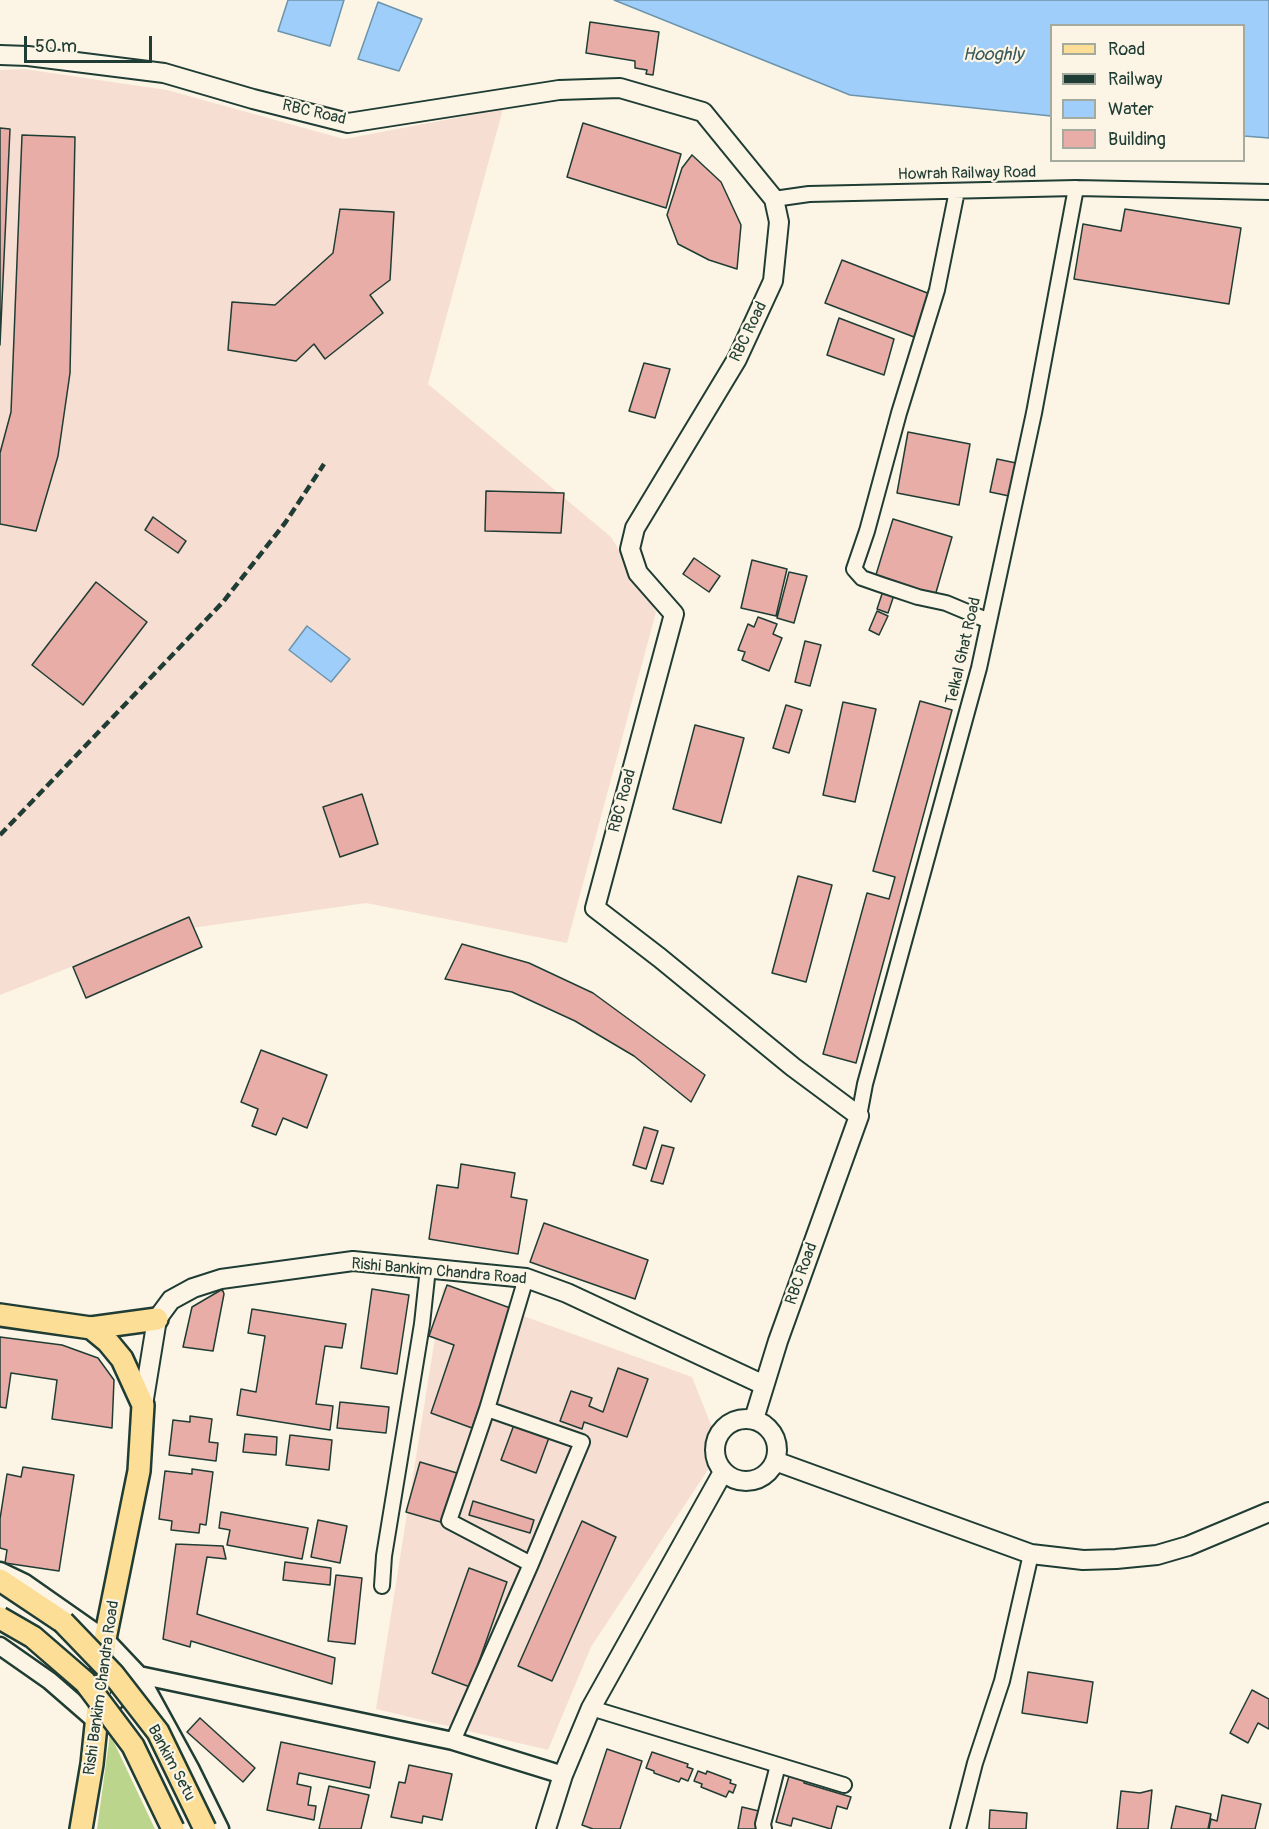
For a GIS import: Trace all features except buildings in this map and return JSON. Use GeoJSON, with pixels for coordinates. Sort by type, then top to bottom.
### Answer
{"type":"FeatureCollection","features":[{"type":"Feature","properties":{"kind":"main road","name":"RBC Road"},"geometry":{"type":"LineString","coordinates":[[0,55],[28,56],[164,73],[348,123],[560,90],[620,88],[703,112],[774,199],[779,222],[773,281],[737,359],[635,528],[630,549],[638,573],[674,614],[595,908],[793,1067],[859,1116],[778,1341],[754,1419]]}},
{"type":"Feature","properties":{"kind":"main road","name":"Rishi Bankim Chandra Road"},"geometry":{"type":"LineString","coordinates":[[81,1829],[105,1639],[139,1471],[143,1405],[157,1319],[171,1300],[193,1288],[221,1279],[353,1261],[526,1278],[567,1293],[764,1385]]}},
{"type":"Feature","properties":{"kind":"main road"},"geometry":{"type":"LineString","coordinates":[[0,1315],[91,1328],[157,1319]]}},
{"type":"Feature","properties":{"kind":"main road","name":"Rishi Bankim Chandra Road"},"geometry":{"type":"LineString","coordinates":[[91,1328],[108,1342],[122,1359],[143,1405]]}},
{"type":"Feature","properties":{"kind":"main road"},"geometry":{"type":"LineString","coordinates":[[754,1419],[764,1424],[776,1440],[775,1461],[770,1470],[762,1476],[742,1481],[723,1472],[717,1464],[714,1454],[715,1443],[718,1433],[725,1425],[734,1420],[754,1419]]}},
{"type":"Feature","properties":{"kind":"main road"},"geometry":{"type":"LineString","coordinates":[[775,1461],[1030,1554],[1083,1560],[1157,1555],[1188,1546],[1269,1512]]}},
{"type":"Feature","properties":{"kind":"main road"},"geometry":{"type":"LineString","coordinates":[[546,1829],[563,1775],[591,1708],[723,1472]]}},
{"type":"Feature","properties":{"kind":"main road","name":"Bankim Setu"},"geometry":{"type":"LineString","coordinates":[[0,1580],[63,1622],[113,1674],[158,1732],[205,1829]]}},
{"type":"Feature","properties":{"kind":"main road","name":"Bankim Setu"},"geometry":{"type":"LineString","coordinates":[[0,1618],[33,1637],[85,1682],[133,1746],[173,1829]]}},
{"type":"Feature","properties":{"kind":"street","name":"Howrah Railway Road"},"geometry":{"type":"LineString","coordinates":[[774,199],[809,194],[1076,188],[1269,192]]}},
{"type":"Feature","properties":{"kind":"street","name":"Telkal Ghat Road"},"geometry":{"type":"LineString","coordinates":[[859,1116],[865,1084],[979,669],[1034,413],[1076,188]]}},
{"type":"Feature","properties":{"kind":"street"},"geometry":{"type":"LineString","coordinates":[[957,191],[937,290],[855,569],[862,578],[918,597],[946,603],[989,621]]}},
{"type":"Feature","properties":{"kind":"street"},"geometry":{"type":"LineString","coordinates":[[382,1586],[384,1556],[422,1324],[428,1268]]}},
{"type":"Feature","properties":{"kind":"street"},"geometry":{"type":"LineString","coordinates":[[526,1278],[449,1521],[531,1564]]}},
{"type":"Feature","properties":{"kind":"street"},"geometry":{"type":"LineString","coordinates":[[453,1741],[582,1442],[486,1409]]}},
{"type":"Feature","properties":{"kind":"street"},"geometry":{"type":"LineString","coordinates":[[958,1829],[975,1763],[1002,1681],[1030,1554]]}},
{"type":"Feature","properties":{"kind":"street"},"geometry":{"type":"LineString","coordinates":[[0,1571],[25,1583],[105,1639],[139,1675],[190,1768],[220,1829]]}},
{"type":"Feature","properties":{"kind":"street"},"geometry":{"type":"LineString","coordinates":[[0,1646],[50,1681],[96,1721],[139,1675]]}},
{"type":"Feature","properties":{"kind":"street"},"geometry":{"type":"LineString","coordinates":[[139,1675],[453,1741],[563,1775]]}},
{"type":"Feature","properties":{"kind":"street"},"geometry":{"type":"LineString","coordinates":[[591,1708],[844,1785]]}},
{"type":"Feature","properties":{"kind":"street"},"geometry":{"type":"LineString","coordinates":[[764,1829],[778,1765]]}},
{"type":"Feature","properties":{"kind":"shaded area"},"geometry":{"type":"Polygon","coordinates":[[[24,69],[167,90],[344,139],[503,109],[428,384],[611,537],[656,612],[567,943],[366,903],[157,933],[0,995],[0,70],[24,69]]]}},
{"type":"Feature","properties":{"kind":"shaded area"},"geometry":{"type":"Polygon","coordinates":[[[443,1287],[692,1377],[721,1450],[591,1647],[548,1750],[376,1709],[443,1287]]]}},
{"type":"Feature","properties":{"kind":"green space"},"geometry":{"type":"Polygon","coordinates":[[[110,1734],[155,1829],[97,1829],[110,1734]]]}},
{"type":"Feature","properties":{"kind":"water"},"geometry":{"type":"Polygon","coordinates":[[[288,0],[344,0],[330,46],[278,31],[288,0]]]}},
{"type":"Feature","properties":{"kind":"water","name":"Hooghly"},"geometry":{"type":"Polygon","coordinates":[[[614,0],[1269,0],[1269,138],[1245,136],[1245,24],[1050,24],[1050,116],[850,95],[614,0]]]}},
{"type":"Feature","properties":{"kind":"water"},"geometry":{"type":"Polygon","coordinates":[[[378,2],[422,19],[399,71],[358,59],[378,2]]]}},
{"type":"Feature","properties":{"kind":"water"},"geometry":{"type":"Polygon","coordinates":[[[307,626],[350,659],[331,682],[289,650],[307,626]]]}},
{"type":"Feature","properties":{"kind":"railway"},"geometry":{"type":"LineString","coordinates":[[0,835],[223,602],[285,523],[324,464]]}}]}
